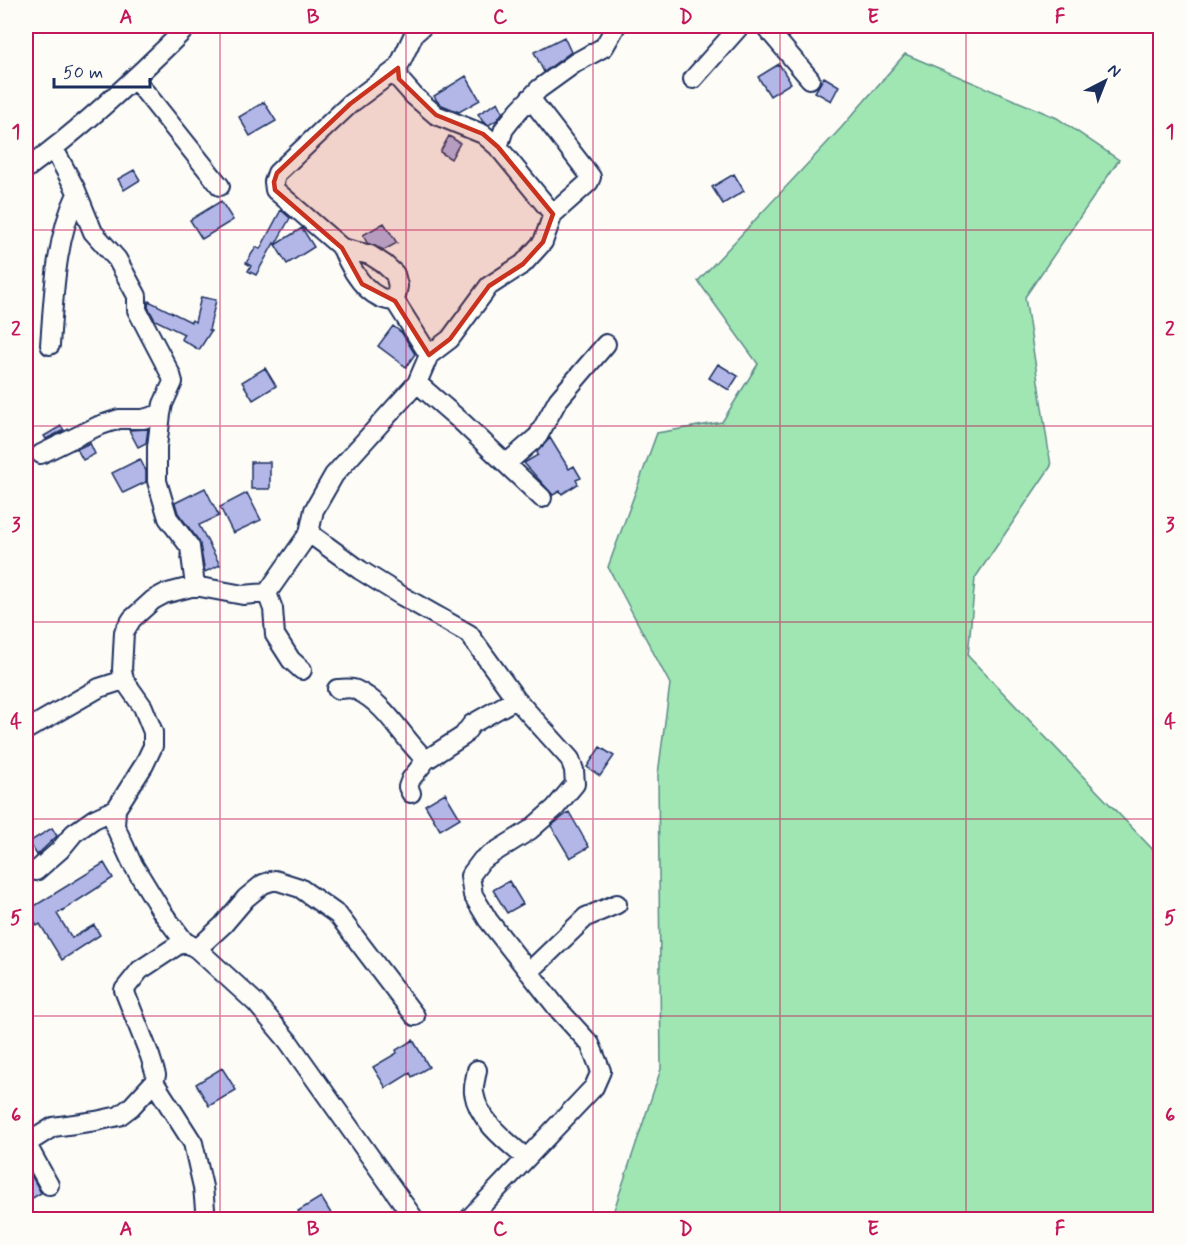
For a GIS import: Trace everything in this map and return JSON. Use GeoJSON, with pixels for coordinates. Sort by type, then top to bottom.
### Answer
{"type":"FeatureCollection","features":[{"type":"Feature","properties":{"kind":"street"},"geometry":{"type":"LineString","coordinates":[[26,169],[54,149],[188,26]]}},
{"type":"Feature","properties":{"kind":"street"},"geometry":{"type":"LineString","coordinates":[[395,301],[387,301],[362,284],[351,269],[342,248],[275,190],[274,182],[277,173],[350,104],[398,69],[414,34],[423,26]]}},
{"type":"Feature","properties":{"kind":"street"},"geometry":{"type":"LineString","coordinates":[[498,147],[504,129],[538,89],[575,63],[604,47],[616,26]]}},
{"type":"Feature","properties":{"kind":"street"},"geometry":{"type":"LineString","coordinates":[[693,79],[741,26]]}},
{"type":"Feature","properties":{"kind":"street"},"geometry":{"type":"LineString","coordinates":[[765,26],[810,79]]}},
{"type":"Feature","properties":{"kind":"street"},"geometry":{"type":"LineString","coordinates":[[398,69],[399,79],[436,115],[483,134],[498,147],[553,214]]}},
{"type":"Feature","properties":{"kind":"street"},"geometry":{"type":"LineString","coordinates":[[134,78],[220,186]]}},
{"type":"Feature","properties":{"kind":"street"},"geometry":{"type":"LineString","coordinates":[[267,593],[309,533],[314,510],[334,475],[417,383],[429,355],[450,339],[489,286],[523,264],[543,242],[553,214],[589,182],[591,177],[530,98]]}},
{"type":"Feature","properties":{"kind":"street"},"geometry":{"type":"LineString","coordinates":[[54,149],[93,232],[117,259],[137,296],[137,310],[171,375],[173,382],[161,414],[157,447],[157,481],[168,518],[190,547],[195,586]]}},
{"type":"Feature","properties":{"kind":"street"},"geometry":{"type":"LineString","coordinates":[[50,345],[58,261],[67,215],[77,194]]}},
{"type":"Feature","properties":{"kind":"street"},"geometry":{"type":"LineString","coordinates":[[342,248],[370,255],[395,274],[398,286],[395,301],[429,355]]}},
{"type":"Feature","properties":{"kind":"street"},"geometry":{"type":"LineString","coordinates":[[507,463],[538,436],[558,400],[606,344]]}},
{"type":"Feature","properties":{"kind":"street"},"geometry":{"type":"LineString","coordinates":[[417,383],[507,463],[514,473],[542,498]]}},
{"type":"Feature","properties":{"kind":"street"},"geometry":{"type":"LineString","coordinates":[[40,454],[98,426],[119,419],[143,419],[161,414]]}},
{"type":"Feature","properties":{"kind":"street"},"geometry":{"type":"LineString","coordinates":[[309,533],[360,570],[469,634],[516,699],[570,759],[574,770],[575,784],[555,808],[530,830],[482,860],[470,876],[473,895],[488,920],[558,1009],[590,1044],[601,1071],[594,1087],[468,1220]]}},
{"type":"Feature","properties":{"kind":"street"},"geometry":{"type":"LineString","coordinates":[[267,593],[243,595],[195,586],[164,594],[153,600],[132,619],[124,632],[122,670],[124,680],[143,707],[153,732],[153,746],[144,765],[116,809],[115,826],[132,863],[162,912],[190,945],[256,1003],[288,1041],[415,1220]]}},
{"type":"Feature","properties":{"kind":"street"},"geometry":{"type":"LineString","coordinates":[[267,593],[273,609],[275,635],[291,660],[302,670]]}},
{"type":"Feature","properties":{"kind":"street"},"geometry":{"type":"LineString","coordinates":[[26,730],[99,688],[124,680]]}},
{"type":"Feature","properties":{"kind":"street"},"geometry":{"type":"LineString","coordinates":[[337,689],[354,689],[375,704],[401,729],[414,749],[426,760]]}},
{"type":"Feature","properties":{"kind":"street"},"geometry":{"type":"LineString","coordinates":[[411,793],[408,787],[411,779],[426,760],[463,736],[472,724],[516,699]]}},
{"type":"Feature","properties":{"kind":"street"},"geometry":{"type":"LineString","coordinates":[[36,871],[60,850],[74,833],[94,819],[116,809]]}},
{"type":"Feature","properties":{"kind":"street"},"geometry":{"type":"LineString","coordinates":[[49,1185],[26,1144],[53,1127],[119,1116],[131,1107],[154,1082],[156,1075],[150,1056],[124,990],[140,970],[190,945],[223,925],[246,898],[263,884],[275,880],[300,888],[338,915],[416,1016]]}},
{"type":"Feature","properties":{"kind":"street"},"geometry":{"type":"LineString","coordinates":[[529,972],[586,918],[617,904]]}},
{"type":"Feature","properties":{"kind":"street"},"geometry":{"type":"LineString","coordinates":[[477,1070],[474,1092],[479,1109],[504,1140],[526,1158]]}},
{"type":"Feature","properties":{"kind":"street"},"geometry":{"type":"LineString","coordinates":[[154,1082],[193,1143],[203,1187],[206,1220]]}},
{"type":"Feature","properties":{"kind":"highlighted area"},"geometry":{"type":"Polygon","coordinates":[[[398,68],[399,79],[436,115],[483,134],[498,147],[553,214],[543,242],[523,264],[489,286],[450,339],[429,355],[395,301],[362,284],[342,248],[275,190],[274,182],[277,173],[350,104],[398,68]]]}},
{"type":"Feature","properties":{"kind":"green space"},"geometry":{"type":"Polygon","coordinates":[[[905,54],[1057,118],[1119,160],[1025,297],[1051,466],[975,578],[968,656],[1160,857],[1160,1219],[611,1219],[661,1069],[658,774],[670,684],[608,567],[657,433],[722,422],[758,364],[698,281],[841,128],[905,54]]]}},
{"type":"Feature","properties":{"kind":"building"},"geometry":{"type":"Polygon","coordinates":[[[564,37],[571,52],[544,72],[534,52],[564,37]]]}},
{"type":"Feature","properties":{"kind":"building"},"geometry":{"type":"Polygon","coordinates":[[[779,64],[791,83],[770,96],[758,77],[779,64]]]}},
{"type":"Feature","properties":{"kind":"building"},"geometry":{"type":"Polygon","coordinates":[[[466,76],[480,100],[459,112],[437,101],[434,96],[466,76]]]}},
{"type":"Feature","properties":{"kind":"building"},"geometry":{"type":"Polygon","coordinates":[[[824,77],[839,86],[831,101],[815,92],[824,77]]]}},
{"type":"Feature","properties":{"kind":"building"},"geometry":{"type":"Polygon","coordinates":[[[264,102],[276,121],[250,136],[239,117],[264,102]]]}},
{"type":"Feature","properties":{"kind":"building"},"geometry":{"type":"Polygon","coordinates":[[[498,102],[503,112],[497,120],[489,125],[483,122],[478,114],[498,102]]]}},
{"type":"Feature","properties":{"kind":"building"},"geometry":{"type":"Polygon","coordinates":[[[449,136],[460,143],[451,159],[440,152],[449,136]]]}},
{"type":"Feature","properties":{"kind":"building"},"geometry":{"type":"Polygon","coordinates":[[[134,170],[140,180],[124,190],[118,179],[134,170]]]}},
{"type":"Feature","properties":{"kind":"building"},"geometry":{"type":"Polygon","coordinates":[[[734,174],[744,191],[723,204],[712,187],[734,174]]]}},
{"type":"Feature","properties":{"kind":"building"},"geometry":{"type":"Polygon","coordinates":[[[221,201],[233,220],[202,239],[190,220],[221,201]]]}},
{"type":"Feature","properties":{"kind":"building"},"geometry":{"type":"Polygon","coordinates":[[[281,210],[290,218],[275,245],[274,243],[256,275],[248,271],[251,266],[246,263],[256,247],[260,249],[281,210]]]}},
{"type":"Feature","properties":{"kind":"building"},"geometry":{"type":"Polygon","coordinates":[[[384,223],[397,243],[384,250],[367,243],[363,235],[384,223]]]}},
{"type":"Feature","properties":{"kind":"building"},"geometry":{"type":"Polygon","coordinates":[[[302,228],[314,247],[287,264],[275,245],[302,228]]]}},
{"type":"Feature","properties":{"kind":"building"},"geometry":{"type":"Polygon","coordinates":[[[201,297],[216,300],[209,330],[211,331],[199,350],[181,339],[184,334],[155,320],[148,307],[149,301],[195,322],[201,297]]]}},
{"type":"Feature","properties":{"kind":"building"},"geometry":{"type":"Polygon","coordinates":[[[393,326],[402,333],[415,354],[406,367],[378,346],[393,326]]]}},
{"type":"Feature","properties":{"kind":"building"},"geometry":{"type":"Polygon","coordinates":[[[718,364],[738,376],[729,390],[709,378],[718,364]]]}},
{"type":"Feature","properties":{"kind":"building"},"geometry":{"type":"Polygon","coordinates":[[[265,368],[276,386],[253,400],[242,382],[265,368]]]}},
{"type":"Feature","properties":{"kind":"building"},"geometry":{"type":"Polygon","coordinates":[[[61,426],[64,430],[46,439],[44,436],[61,426]]]}},
{"type":"Feature","properties":{"kind":"building"},"geometry":{"type":"Polygon","coordinates":[[[148,429],[146,443],[138,447],[129,430],[148,429]]]}},
{"type":"Feature","properties":{"kind":"building"},"geometry":{"type":"Polygon","coordinates":[[[550,438],[569,469],[574,466],[581,478],[576,480],[578,484],[562,494],[560,491],[553,495],[524,463],[538,455],[537,452],[550,438]]]}},
{"type":"Feature","properties":{"kind":"building"},"geometry":{"type":"Polygon","coordinates":[[[90,443],[95,454],[83,460],[77,449],[90,443]]]}},
{"type":"Feature","properties":{"kind":"building"},"geometry":{"type":"Polygon","coordinates":[[[140,459],[146,471],[146,482],[123,493],[112,473],[140,459]]]}},
{"type":"Feature","properties":{"kind":"building"},"geometry":{"type":"Polygon","coordinates":[[[251,462],[270,462],[270,489],[251,489],[251,462]]]}},
{"type":"Feature","properties":{"kind":"building"},"geometry":{"type":"Polygon","coordinates":[[[205,488],[219,516],[199,525],[220,565],[205,572],[199,541],[178,513],[175,503],[205,488]]]}},
{"type":"Feature","properties":{"kind":"building"},"geometry":{"type":"Polygon","coordinates":[[[247,493],[261,520],[233,533],[220,507],[247,493]]]}},
{"type":"Feature","properties":{"kind":"building"},"geometry":{"type":"Polygon","coordinates":[[[600,747],[614,756],[600,776],[587,767],[600,747]]]}},
{"type":"Feature","properties":{"kind":"building"},"geometry":{"type":"Polygon","coordinates":[[[445,793],[460,818],[440,830],[425,805],[445,793]]]}},
{"type":"Feature","properties":{"kind":"building"},"geometry":{"type":"Polygon","coordinates":[[[569,812],[589,847],[570,858],[551,826],[569,812]]]}},
{"type":"Feature","properties":{"kind":"building"},"geometry":{"type":"Polygon","coordinates":[[[52,828],[57,836],[37,855],[29,842],[52,828]]]}},
{"type":"Feature","properties":{"kind":"building"},"geometry":{"type":"Polygon","coordinates":[[[104,863],[113,878],[57,914],[72,938],[94,925],[100,935],[62,960],[40,924],[37,926],[28,910],[104,863]]]}},
{"type":"Feature","properties":{"kind":"building"},"geometry":{"type":"Polygon","coordinates":[[[509,881],[523,904],[507,913],[493,890],[509,881]]]}},
{"type":"Feature","properties":{"kind":"building"},"geometry":{"type":"Polygon","coordinates":[[[413,1040],[429,1067],[412,1077],[410,1073],[386,1088],[373,1067],[397,1053],[396,1050],[413,1040]]]}},
{"type":"Feature","properties":{"kind":"building"},"geometry":{"type":"Polygon","coordinates":[[[222,1068],[236,1090],[209,1106],[196,1084],[222,1068]]]}},
{"type":"Feature","properties":{"kind":"building"},"geometry":{"type":"Polygon","coordinates":[[[26,1166],[41,1193],[26,1202],[26,1166]]]}},
{"type":"Feature","properties":{"kind":"building"},"geometry":{"type":"Polygon","coordinates":[[[321,1197],[335,1220],[304,1220],[298,1211],[321,1197]]]}}]}
